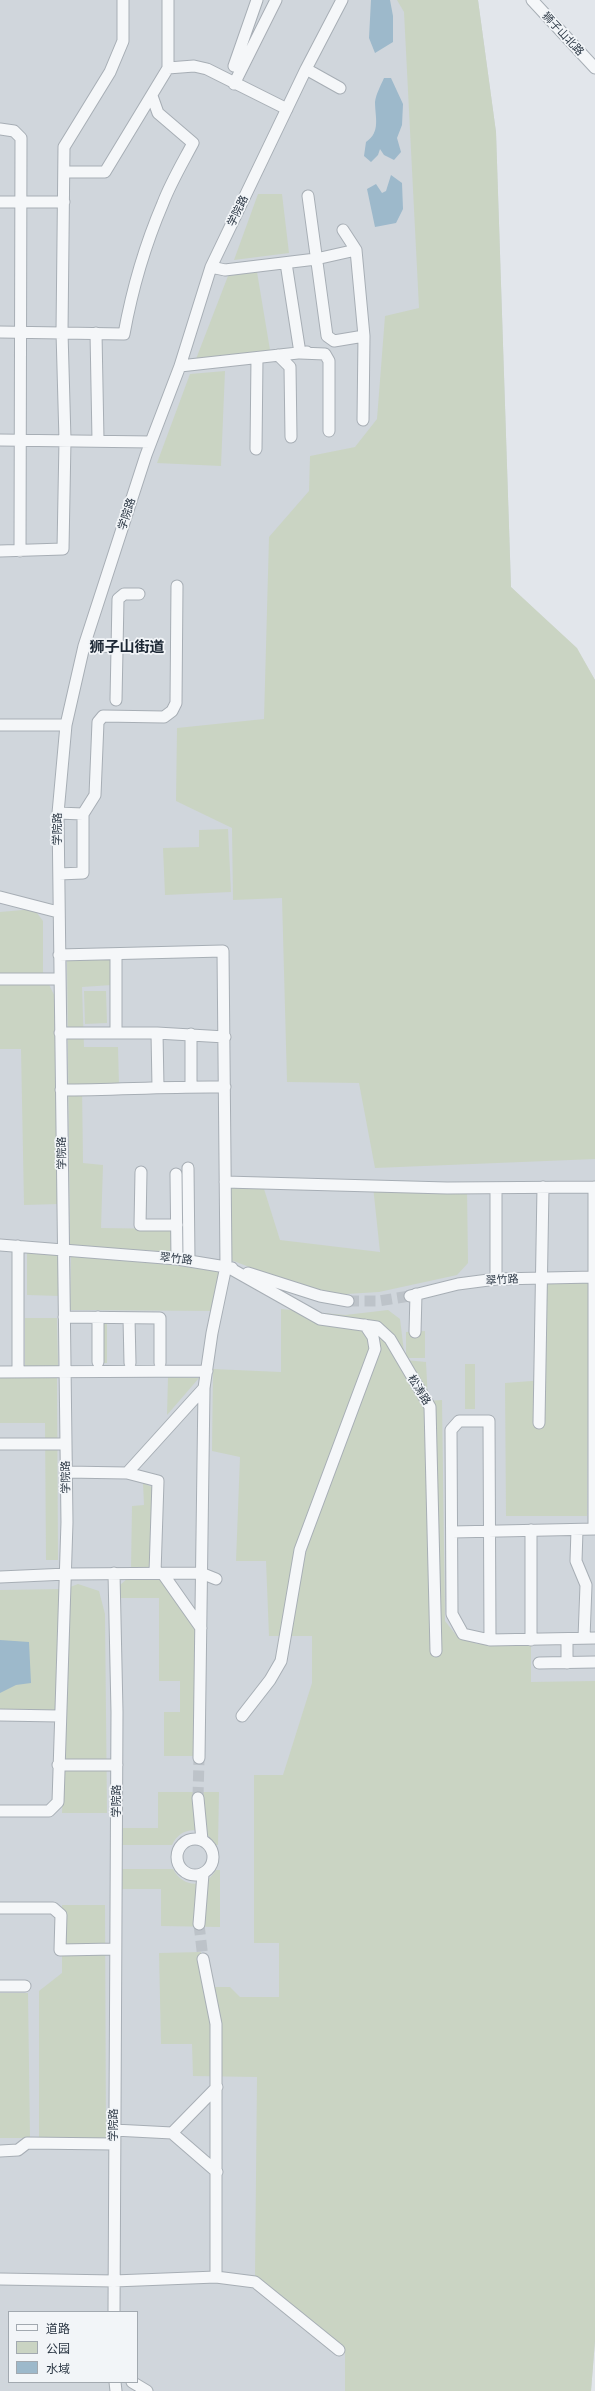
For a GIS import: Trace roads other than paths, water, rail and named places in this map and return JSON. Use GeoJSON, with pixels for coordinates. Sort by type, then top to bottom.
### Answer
{"type":"FeatureCollection","features":[{"type":"Feature","properties":{"kind":"street"},"geometry":{"type":"LineString","coordinates":[[0,551],[63,549],[65,440],[62,332],[64,147],[110,72],[123,41],[123,0]]}},
{"type":"Feature","properties":{"kind":"street"},"geometry":{"type":"LineString","coordinates":[[64,172],[105,172],[152,96],[168,68],[168,0]]}},
{"type":"Feature","properties":{"kind":"street"},"geometry":{"type":"LineString","coordinates":[[234,66],[257,0]]}},
{"type":"Feature","properties":{"kind":"street"},"geometry":{"type":"LineString","coordinates":[[234,84],[276,0]]}},
{"type":"Feature","properties":{"kind":"street","name":"学院路"},"geometry":{"type":"LineString","coordinates":[[0,1811],[49,1811],[58,1802],[59,1716],[67,1574],[58,813],[66,725],[84,646],[150,442],[180,366],[211,267],[306,68],[342,0]]}},
{"type":"Feature","properties":{"kind":"street","name":"狮子山北路"},"geometry":{"type":"LineString","coordinates":[[532,0],[595,68]]}},
{"type":"Feature","properties":{"kind":"street"},"geometry":{"type":"LineString","coordinates":[[168,68],[194,66],[206,69],[287,109]]}},
{"type":"Feature","properties":{"kind":"street"},"geometry":{"type":"LineString","coordinates":[[306,68],[340,88]]}},
{"type":"Feature","properties":{"kind":"street"},"geometry":{"type":"LineString","coordinates":[[0,332],[124,334],[130,304],[147,244],[163,202],[193,143],[158,113],[152,96]]}},
{"type":"Feature","properties":{"kind":"street"},"geometry":{"type":"LineString","coordinates":[[0,129],[14,132],[20,138],[20,550]]}},
{"type":"Feature","properties":{"kind":"street"},"geometry":{"type":"LineString","coordinates":[[308,196],[327,336],[334,341],[364,336]]}},
{"type":"Feature","properties":{"kind":"street"},"geometry":{"type":"LineString","coordinates":[[0,202],[64,202]]}},
{"type":"Feature","properties":{"kind":"street"},"geometry":{"type":"LineString","coordinates":[[344,230],[356,250],[364,336],[364,420]]}},
{"type":"Feature","properties":{"kind":"street"},"geometry":{"type":"LineString","coordinates":[[211,267],[225,270],[316,260],[356,250]]}},
{"type":"Feature","properties":{"kind":"street"},"geometry":{"type":"LineString","coordinates":[[286,263],[300,353]]}},
{"type":"Feature","properties":{"kind":"street"},"geometry":{"type":"LineString","coordinates":[[96,333],[98,440]]}},
{"type":"Feature","properties":{"kind":"street"},"geometry":{"type":"LineString","coordinates":[[180,366],[313,351]]}},
{"type":"Feature","properties":{"kind":"street"},"geometry":{"type":"LineString","coordinates":[[300,353],[325,354],[329,361],[328,431]]}},
{"type":"Feature","properties":{"kind":"street"},"geometry":{"type":"LineString","coordinates":[[278,355],[290,368],[291,437]]}},
{"type":"Feature","properties":{"kind":"street"},"geometry":{"type":"LineString","coordinates":[[256,449],[257,358]]}},
{"type":"Feature","properties":{"kind":"street"},"geometry":{"type":"LineString","coordinates":[[0,440],[98,440],[150,442]]}},
{"type":"Feature","properties":{"kind":"street"},"geometry":{"type":"LineString","coordinates":[[59,874],[83,873],[83,814],[94,795],[98,722],[103,716],[164,717],[172,712],[176,703],[177,586]]}},
{"type":"Feature","properties":{"kind":"street"},"geometry":{"type":"LineString","coordinates":[[116,700],[118,599],[124,594],[139,594]]}},
{"type":"Feature","properties":{"kind":"street"},"geometry":{"type":"LineString","coordinates":[[84,646],[140,648]]}},
{"type":"Feature","properties":{"kind":"street"},"geometry":{"type":"LineString","coordinates":[[0,726],[66,725]]}},
{"type":"Feature","properties":{"kind":"street"},"geometry":{"type":"LineString","coordinates":[[58,813],[83,814]]}},
{"type":"Feature","properties":{"kind":"street"},"geometry":{"type":"LineString","coordinates":[[0,897],[58,912]]}},
{"type":"Feature","properties":{"kind":"street"},"geometry":{"type":"LineString","coordinates":[[59,955],[223,951],[226,1266],[212,1333],[204,1388],[199,1758]]}},
{"type":"Feature","properties":{"kind":"street"},"geometry":{"type":"LineString","coordinates":[[116,954],[116,1032]]}},
{"type":"Feature","properties":{"kind":"street"},"geometry":{"type":"LineString","coordinates":[[0,979],[60,979]]}},
{"type":"Feature","properties":{"kind":"street"},"geometry":{"type":"LineString","coordinates":[[60,1033],[116,1032],[191,1034],[225,1037]]}},
{"type":"Feature","properties":{"kind":"street"},"geometry":{"type":"LineString","coordinates":[[157,1033],[158,1087]]}},
{"type":"Feature","properties":{"kind":"street"},"geometry":{"type":"LineString","coordinates":[[191,1034],[191,1086]]}},
{"type":"Feature","properties":{"kind":"street"},"geometry":{"type":"LineString","coordinates":[[61,1090],[117,1090],[191,1086],[225,1087]]}},
{"type":"Feature","properties":{"kind":"street"},"geometry":{"type":"LineString","coordinates":[[188,1168],[190,1260]]}},
{"type":"Feature","properties":{"kind":"street"},"geometry":{"type":"LineString","coordinates":[[141,1172],[140,1225],[177,1225]]}},
{"type":"Feature","properties":{"kind":"street"},"geometry":{"type":"LineString","coordinates":[[176,1174],[177,1258]]}},
{"type":"Feature","properties":{"kind":"street"},"geometry":{"type":"LineString","coordinates":[[225,1182],[496,1188],[594,1188],[595,1529],[452,1532]]}},
{"type":"Feature","properties":{"kind":"street"},"geometry":{"type":"LineString","coordinates":[[539,1423],[543,1187]]}},
{"type":"Feature","properties":{"kind":"street"},"geometry":{"type":"LineString","coordinates":[[496,1188],[496,1279]]}},
{"type":"Feature","properties":{"kind":"street","name":"翠竹路"},"geometry":{"type":"LineString","coordinates":[[0,1245],[190,1260],[226,1266],[320,1296],[348,1301]]}},
{"type":"Feature","properties":{"kind":"street"},"geometry":{"type":"LineString","coordinates":[[18,1246],[18,1372]]}},
{"type":"Feature","properties":{"kind":"street","name":"松涛路"},"geometry":{"type":"LineString","coordinates":[[226,1266],[320,1319],[377,1327],[390,1340],[430,1407],[436,1651]]}},
{"type":"Feature","properties":{"kind":"street","name":"翠竹路"},"geometry":{"type":"LineString","coordinates":[[416,1332],[413,1295],[458,1284],[496,1279],[595,1278]]}},
{"type":"Feature","properties":{"kind":"street"},"geometry":{"type":"LineString","coordinates":[[64,1317],[160,1318],[160,1363]]}},
{"type":"Feature","properties":{"kind":"street"},"geometry":{"type":"LineString","coordinates":[[98,1317],[98,1362]]}},
{"type":"Feature","properties":{"kind":"street"},"geometry":{"type":"LineString","coordinates":[[130,1318],[130,1362]]}},
{"type":"Feature","properties":{"kind":"street"},"geometry":{"type":"LineString","coordinates":[[242,1716],[270,1680],[281,1661],[300,1550],[375,1349],[373,1336],[365,1325]]}},
{"type":"Feature","properties":{"kind":"street"},"geometry":{"type":"LineString","coordinates":[[0,1372],[206,1371]]}},
{"type":"Feature","properties":{"kind":"street"},"geometry":{"type":"LineString","coordinates":[[127,1474],[204,1388]]}},
{"type":"Feature","properties":{"kind":"street"},"geometry":{"type":"LineString","coordinates":[[490,1640],[490,1421],[459,1421],[451,1430],[452,1614],[462,1634],[490,1640],[590,1638],[586,1585],[576,1561],[577,1530]]}},
{"type":"Feature","properties":{"kind":"street"},"geometry":{"type":"LineString","coordinates":[[0,1444],[66,1444]]}},
{"type":"Feature","properties":{"kind":"street"},"geometry":{"type":"LineString","coordinates":[[66,1472],[127,1474],[158,1481],[159,1573],[201,1628]]}},
{"type":"Feature","properties":{"kind":"street"},"geometry":{"type":"LineString","coordinates":[[531,1530],[531,1640]]}},
{"type":"Feature","properties":{"kind":"street"},"geometry":{"type":"LineString","coordinates":[[0,1577],[114,1573],[201,1573],[216,1579]]}},
{"type":"Feature","properties":{"kind":"street","name":"学院路"},"geometry":{"type":"LineString","coordinates":[[114,1573],[117,1765],[114,2311]]}},
{"type":"Feature","properties":{"kind":"street"},"geometry":{"type":"LineString","coordinates":[[567,1639],[567,1663]]}},
{"type":"Feature","properties":{"kind":"street"},"geometry":{"type":"LineString","coordinates":[[539,1663],[595,1662]]}},
{"type":"Feature","properties":{"kind":"street"},"geometry":{"type":"LineString","coordinates":[[0,1715],[59,1716]]}},
{"type":"Feature","properties":{"kind":"street"},"geometry":{"type":"LineString","coordinates":[[58,1765],[117,1765]]}},
{"type":"Feature","properties":{"kind":"street"},"geometry":{"type":"LineString","coordinates":[[198,1798],[202,1840]]}},
{"type":"Feature","properties":{"kind":"street"},"geometry":{"type":"LineString","coordinates":[[190,1840],[202,1840],[207,1843],[213,1853],[212,1865],[203,1874],[191,1875],[181,1868],[177,1857],[178,1851],[185,1842],[190,1840]]}},
{"type":"Feature","properties":{"kind":"street"},"geometry":{"type":"LineString","coordinates":[[199,1924],[203,1874]]}},
{"type":"Feature","properties":{"kind":"street"},"geometry":{"type":"LineString","coordinates":[[0,1908],[53,1908],[61,1915],[60,1950],[115,1949]]}},
{"type":"Feature","properties":{"kind":"street"},"geometry":{"type":"LineString","coordinates":[[203,1959],[216,2024],[216,2277]]}},
{"type":"Feature","properties":{"kind":"street"},"geometry":{"type":"LineString","coordinates":[[0,1986],[25,1986]]}},
{"type":"Feature","properties":{"kind":"street"},"geometry":{"type":"LineString","coordinates":[[172,2133],[217,2087]]}},
{"type":"Feature","properties":{"kind":"street"},"geometry":{"type":"LineString","coordinates":[[114,2130],[172,2133],[217,2172]]}},
{"type":"Feature","properties":{"kind":"street"},"geometry":{"type":"LineString","coordinates":[[0,2150],[18,2150],[27,2143],[114,2144]]}},
{"type":"Feature","properties":{"kind":"street"},"geometry":{"type":"LineString","coordinates":[[0,2279],[114,2281],[216,2277],[255,2282],[339,2350]]}},
{"type":"Feature","properties":{"kind":"street"},"geometry":{"type":"LineString","coordinates":[[134,2383],[147,2391]]}},
{"type":"Feature","properties":{"kind":"water"},"geometry":{"type":"Polygon","coordinates":[[[371,0],[390,0],[393,16],[393,42],[375,53],[369,38],[371,0]]]}},
{"type":"Feature","properties":{"kind":"water"},"geometry":{"type":"Polygon","coordinates":[[[384,78],[391,78],[403,104],[402,125],[397,138],[401,152],[394,160],[384,155],[380,149],[378,155],[371,162],[364,156],[366,142],[374,134],[376,124],[375,102],[377,93],[384,78]]]}},
{"type":"Feature","properties":{"kind":"water"},"geometry":{"type":"Polygon","coordinates":[[[391,175],[402,183],[403,209],[396,223],[375,227],[367,189],[376,184],[382,193],[386,191],[391,175]]]}},
{"type":"Feature","properties":{"kind":"water"},"geometry":{"type":"Polygon","coordinates":[[[0,1640],[29,1642],[31,1683],[16,1685],[0,1693],[0,1640]]]}},
{"type":"Feature","properties":{"kind":"tunnel"},"geometry":{"type":"LineString","coordinates":[[348,1301],[379,1301],[410,1296]]}},
{"type":"Feature","properties":{"kind":"tunnel"},"geometry":{"type":"LineString","coordinates":[[198,1798],[199,1758]]}},
{"type":"Feature","properties":{"kind":"tunnel"},"geometry":{"type":"LineString","coordinates":[[199,1924],[203,1959]]}},
{"type":"Feature","properties":{"kind":"district","name":"狮子山街道"},"geometry":{"type":"Point","coordinates":[127,647]}}]}
